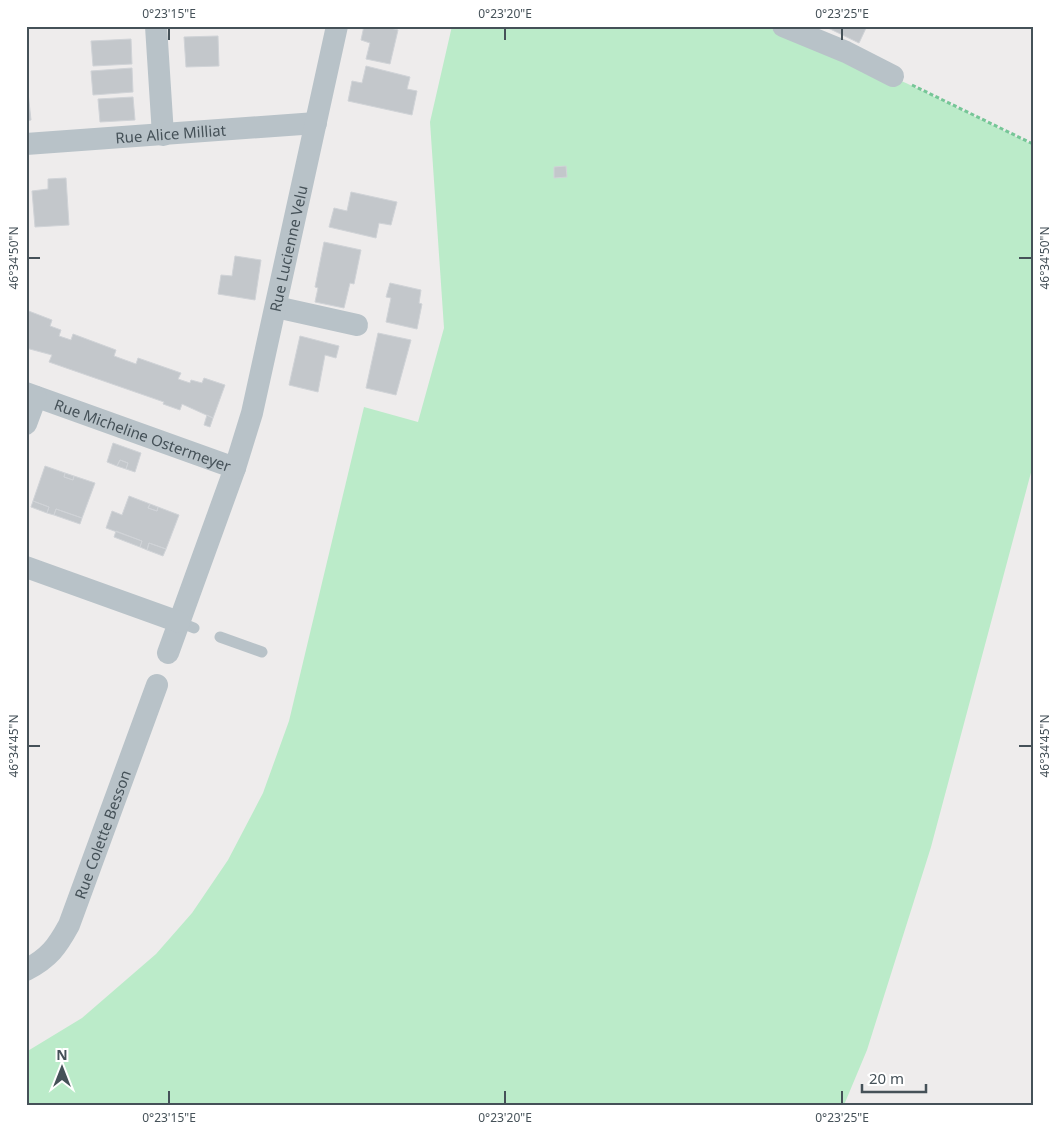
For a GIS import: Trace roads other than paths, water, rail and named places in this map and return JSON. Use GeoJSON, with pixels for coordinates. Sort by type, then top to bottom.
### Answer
{"type":"FeatureCollection","features":[{"type":"Feature","properties":{"kind":"street"},"geometry":{"type":"LineString","coordinates":[[156,26],[163,135]]}},
{"type":"Feature","properties":{"kind":"street","name":"Rue Lucienne Velu"},"geometry":{"type":"LineString","coordinates":[[235,468],[252,413],[337,26]]}},
{"type":"Feature","properties":{"kind":"street"},"geometry":{"type":"LineString","coordinates":[[783,26],[846,52],[893,76]]}},
{"type":"Feature","properties":{"kind":"street","name":"Rue Alice Milliat"},"geometry":{"type":"LineString","coordinates":[[26,144],[316,123]]}},
{"type":"Feature","properties":{"kind":"street"},"geometry":{"type":"LineString","coordinates":[[276,306],[357,326]]}},
{"type":"Feature","properties":{"kind":"street"},"geometry":{"type":"LineString","coordinates":[[26,424],[31,395]]}},
{"type":"Feature","properties":{"kind":"street","name":"Rue Micheline Ostermeyer"},"geometry":{"type":"LineString","coordinates":[[31,395],[235,468],[186,625]]}},
{"type":"Feature","properties":{"kind":"street"},"geometry":{"type":"LineString","coordinates":[[26,568],[186,625],[168,653]]}},
{"type":"Feature","properties":{"kind":"street","name":"Rue Colette Besson"},"geometry":{"type":"LineString","coordinates":[[26,970],[38,964],[57,948],[69,925],[157,685]]}},
{"type":"Feature","properties":{"kind":"lane"},"geometry":{"type":"LineString","coordinates":[[220,637],[262,652]]}}]}
